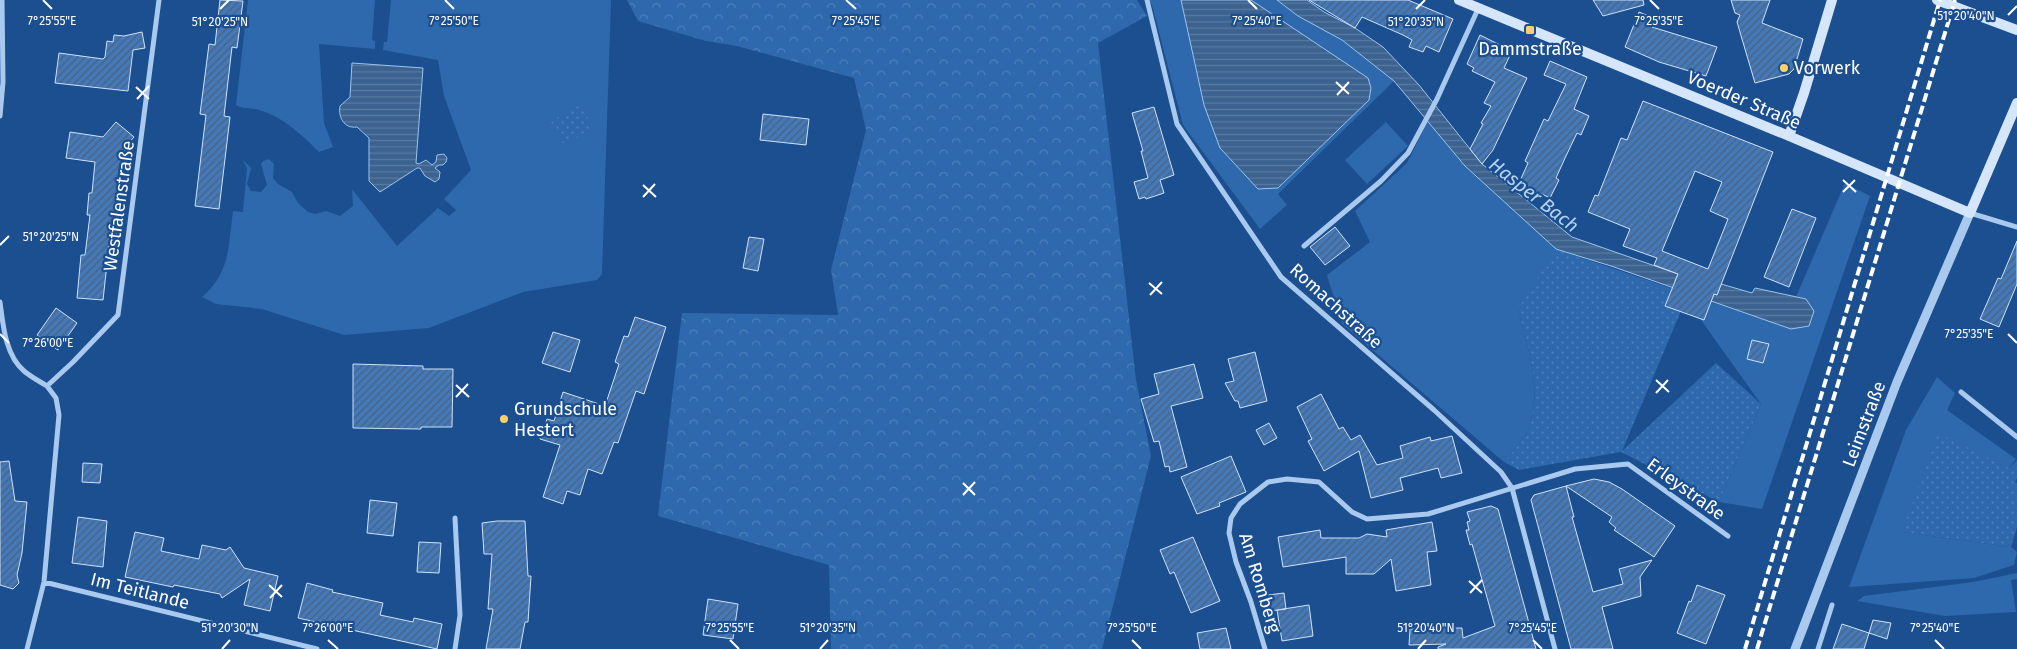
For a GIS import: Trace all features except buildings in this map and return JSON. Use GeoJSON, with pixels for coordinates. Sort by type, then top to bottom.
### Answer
{"type":"FeatureCollection","features":[{"type":"Feature","properties":{"kind":"main road","name":"Voerder Straße"},"geometry":{"type":"LineString","coordinates":[[1459,0],[1970,213]]}},
{"type":"Feature","properties":{"kind":"main road"},"geometry":{"type":"LineString","coordinates":[[1789,136],[1832,0]]}},
{"type":"Feature","properties":{"kind":"main road"},"geometry":{"type":"LineString","coordinates":[[1937,0],[2017,30]]}},
{"type":"Feature","properties":{"kind":"main road"},"geometry":{"type":"LineString","coordinates":[[1970,213],[2017,103]]}},
{"type":"Feature","properties":{"kind":"street"},"geometry":{"type":"LineString","coordinates":[[0,116],[3,82],[2,0]]}},
{"type":"Feature","properties":{"kind":"street","name":"Westfalenstraße"},"geometry":{"type":"LineString","coordinates":[[47,386],[118,315],[159,0]]}},
{"type":"Feature","properties":{"kind":"street","name":"Romachstraße"},"geometry":{"type":"LineString","coordinates":[[1147,0],[1177,124],[1281,277],[1434,410],[1501,472],[1512,488],[1554,649]]}},
{"type":"Feature","properties":{"kind":"street","name":"Romachstraße"},"geometry":{"type":"LineString","coordinates":[[1304,246],[1380,181],[1408,153],[1437,99],[1478,9]]}},
{"type":"Feature","properties":{"kind":"street","name":"Voerder Straße"},"geometry":{"type":"LineString","coordinates":[[1970,213],[2017,227]]}},
{"type":"Feature","properties":{"kind":"street","name":"Leimstraße"},"geometry":{"type":"LineString","coordinates":[[1795,649],[1897,382],[1970,213]]}},
{"type":"Feature","properties":{"kind":"street"},"geometry":{"type":"LineString","coordinates":[[0,302],[5,337],[12,354],[22,370],[47,386],[56,398],[59,415],[44,582],[27,649]]}},
{"type":"Feature","properties":{"kind":"street"},"geometry":{"type":"LineString","coordinates":[[1961,392],[2017,438]]}},
{"type":"Feature","properties":{"kind":"street","name":"Erleystraße"},"geometry":{"type":"LineString","coordinates":[[1512,488],[1576,469],[1628,464],[1728,536]]}},
{"type":"Feature","properties":{"kind":"street","name":"Am Romberg"},"geometry":{"type":"LineString","coordinates":[[1266,649],[1236,562],[1229,533],[1231,518],[1240,504],[1268,482],[1286,479],[1319,482],[1352,512],[1367,520],[1428,514],[1512,488]]}},
{"type":"Feature","properties":{"kind":"street"},"geometry":{"type":"LineString","coordinates":[[455,518],[460,615],[455,649]]}},
{"type":"Feature","properties":{"kind":"street","name":"Im Teitlande"},"geometry":{"type":"LineString","coordinates":[[44,582],[317,649]]}},
{"type":"Feature","properties":{"kind":"street"},"geometry":{"type":"LineString","coordinates":[[1818,649],[1832,605]]}},
{"type":"Feature","properties":{"kind":"green space"},"geometry":{"type":"Polygon","coordinates":[[[248,0],[375,0],[372,40],[375,41],[375,49],[319,44],[324,123],[333,147],[319,152],[276,117],[259,110],[236,105],[248,0]]]}},
{"type":"Feature","properties":{"kind":"green space"},"geometry":{"type":"Polygon","coordinates":[[[391,0],[611,0],[602,274],[597,280],[523,292],[429,328],[344,335],[262,309],[216,304],[202,297],[218,278],[227,258],[233,211],[243,212],[247,168],[242,159],[251,168],[247,184],[251,191],[261,192],[267,185],[261,164],[269,159],[274,164],[273,178],[278,184],[292,192],[298,203],[308,212],[315,214],[326,211],[340,216],[353,206],[352,189],[397,246],[438,208],[449,216],[456,210],[444,199],[471,170],[444,96],[438,60],[383,50],[384,42],[387,42],[391,0]]]}},
{"type":"Feature","properties":{"kind":"green space"},"geometry":{"type":"Polygon","coordinates":[[[627,0],[1137,0],[1147,16],[1098,43],[1136,380],[1151,456],[1102,649],[831,649],[829,565],[658,516],[682,313],[838,315],[831,270],[866,130],[854,78],[737,46],[706,41],[638,21],[627,0]]]}},
{"type":"Feature","properties":{"kind":"green space"},"geometry":{"type":"Polygon","coordinates":[[[1149,0],[1277,0],[1298,16],[1342,40],[1394,81],[1278,194],[1287,205],[1260,229],[1183,125],[1152,5],[1149,0]]]}},
{"type":"Feature","properties":{"kind":"green space"},"geometry":{"type":"Polygon","coordinates":[[[578,103],[593,126],[565,146],[549,124],[578,103]]]}},
{"type":"Feature","properties":{"kind":"green space"},"geometry":{"type":"Polygon","coordinates":[[[1428,121],[1465,166],[1556,249],[1791,329],[1806,299],[1796,297],[1845,183],[1870,196],[1762,509],[1719,502],[1761,404],[1686,299],[1518,309],[1532,368],[1534,383],[1533,413],[1525,436],[1504,462],[1342,324],[1327,275],[1370,242],[1355,211],[1407,163],[1428,121]]]}},
{"type":"Feature","properties":{"kind":"green space"},"geometry":{"type":"Polygon","coordinates":[[[1386,122],[1408,146],[1367,184],[1345,160],[1386,122]]]}},
{"type":"Feature","properties":{"kind":"green space"},"geometry":{"type":"Polygon","coordinates":[[[1556,249],[1686,299],[1622,451],[1716,363],[1761,404],[1719,502],[1621,452],[1519,470],[1504,462],[1525,436],[1533,413],[1534,383],[1532,368],[1518,309],[1556,249]]]}},
{"type":"Feature","properties":{"kind":"green space"},"geometry":{"type":"Polygon","coordinates":[[[1937,377],[1955,393],[1947,410],[2016,459],[2009,468],[1902,532],[2011,547],[2017,552],[2014,565],[1974,578],[1849,587],[1906,430],[1937,377]]]}},
{"type":"Feature","properties":{"kind":"green space"},"geometry":{"type":"Polygon","coordinates":[[[1938,433],[2009,468],[2017,460],[2017,478],[2015,482],[2017,483],[2017,527],[2011,547],[1902,532],[1938,433]]]}},
{"type":"Feature","properties":{"kind":"green space"},"geometry":{"type":"Polygon","coordinates":[[[2017,573],[2017,579],[2011,580],[2016,612],[1945,616],[1857,601],[1864,596],[1973,582],[2017,573]]]}},
{"type":"Feature","properties":{"kind":"shaded area"},"geometry":{"type":"Polygon","coordinates":[[[1181,0],[1251,0],[1368,78],[1371,88],[1369,100],[1278,188],[1258,189],[1220,148],[1204,105],[1181,0]]]}},
{"type":"Feature","properties":{"kind":"shaded area"},"geometry":{"type":"Polygon","coordinates":[[[1277,0],[1307,0],[1383,47],[1419,85],[1482,164],[1572,237],[1678,274],[1675,281],[1717,295],[1721,284],[1752,293],[1755,288],[1806,299],[1814,311],[1809,326],[1791,329],[1611,266],[1556,249],[1465,166],[1394,81],[1342,40],[1298,16],[1277,0]]]}},
{"type":"Feature","properties":{"kind":"shaded area"},"geometry":{"type":"Polygon","coordinates":[[[352,63],[423,68],[416,163],[419,164],[426,160],[432,165],[436,162],[437,155],[444,154],[447,158],[446,162],[435,168],[440,172],[439,179],[435,182],[425,176],[420,168],[417,168],[380,192],[369,181],[369,138],[357,127],[345,124],[340,114],[340,106],[350,97],[352,63]]]}},
{"type":"Feature","properties":{"kind":"railway"},"geometry":{"type":"LineString","coordinates":[[1745,649],[1940,0]]}},
{"type":"Feature","properties":{"kind":"railway"},"geometry":{"type":"LineString","coordinates":[[1757,649],[1955,0]]}},
{"type":"Feature","properties":{"kind":"place","name":"Dammstraße"},"geometry":{"type":"Point","coordinates":[1530,30]}},
{"type":"Feature","properties":{"kind":"place","name":"Vorwerk"},"geometry":{"type":"Point","coordinates":[1784,68]}},
{"type":"Feature","properties":{"kind":"place","name":"Grundschule Hestert"},"geometry":{"type":"Point","coordinates":[504,419]}},
{"type":"Feature","properties":{"kind":"water label","name":"Hasper Bach"},"geometry":{"type":"Point","coordinates":[1534,195]}}]}
